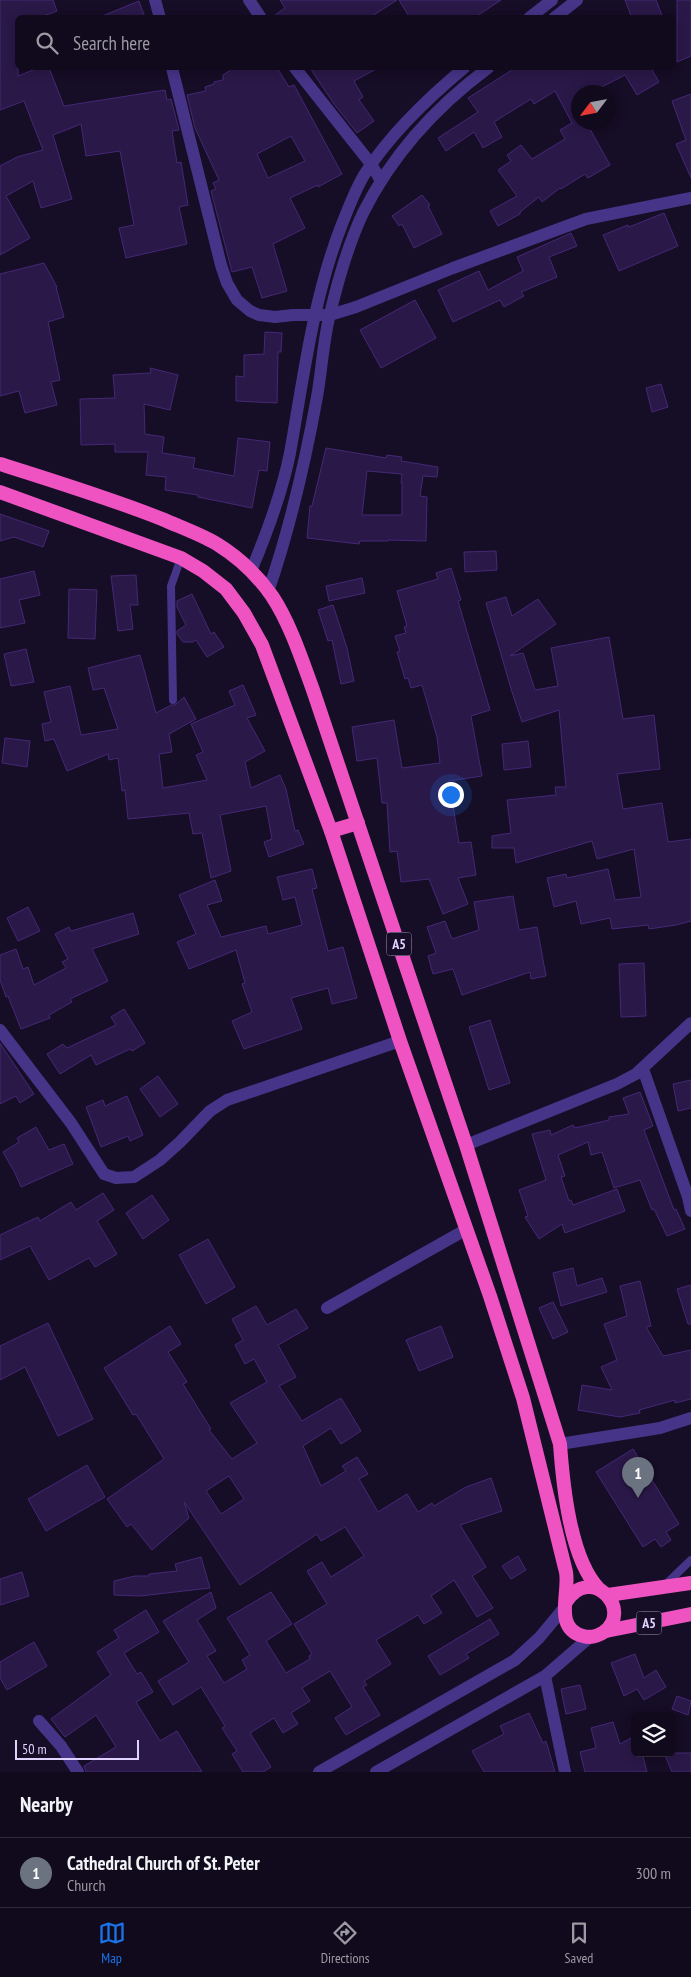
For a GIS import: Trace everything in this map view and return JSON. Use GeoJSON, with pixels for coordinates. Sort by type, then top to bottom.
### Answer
{"type":"FeatureCollection","features":[{"type":"Feature","properties":{"kind":"highway","name":"A5"},"geometry":{"type":"LineString","coordinates":[[0,464],[133,508],[188,530],[217,544],[251,571],[268,592],[286,625],[306,673],[466,1145],[560,1444],[563,1482],[577,1548],[592,1581],[604,1592],[691,1583]]}},
{"type":"Feature","properties":{"kind":"highway","name":"A5"},"geometry":{"type":"LineString","coordinates":[[0,492],[181,558],[203,571],[226,589],[244,612],[262,645],[331,831],[400,1041],[467,1229],[523,1398],[540,1461],[568,1582],[565,1605]]}},
{"type":"Feature","properties":{"kind":"highway"},"geometry":{"type":"LineString","coordinates":[[331,831],[358,823]]}},
{"type":"Feature","properties":{"kind":"highway"},"geometry":{"type":"LineString","coordinates":[[590,1586],[604,1592],[612,1602],[614,1617],[606,1631],[590,1637],[581,1636],[568,1625],[565,1605],[571,1594],[580,1588],[590,1586]]}},
{"type":"Feature","properties":{"kind":"highway","name":"A5"},"geometry":{"type":"LineString","coordinates":[[606,1631],[691,1614]]}},
{"type":"Feature","properties":{"kind":"street"},"geometry":{"type":"LineString","coordinates":[[155,0],[159,15]]}},
{"type":"Feature","properties":{"kind":"street"},"geometry":{"type":"LineString","coordinates":[[249,0],[259,15]]}},
{"type":"Feature","properties":{"kind":"street"},"geometry":{"type":"LineString","coordinates":[[533,15],[552,0]]}},
{"type":"Feature","properties":{"kind":"street"},"geometry":{"type":"LineString","coordinates":[[558,15],[577,0]]}},
{"type":"Feature","properties":{"kind":"street"},"geometry":{"type":"LineString","coordinates":[[172,70],[221,265],[237,300],[250,311],[259,315],[276,317],[330,315],[356,307],[444,271],[586,219],[691,198]]}},
{"type":"Feature","properties":{"kind":"street"},"geometry":{"type":"LineString","coordinates":[[297,70],[371,164],[381,181]]}},
{"type":"Feature","properties":{"kind":"street"},"geometry":{"type":"LineString","coordinates":[[251,571],[267,533],[289,454],[314,315],[330,255],[347,212],[364,174],[371,164],[416,111],[462,70]]}},
{"type":"Feature","properties":{"kind":"street"},"geometry":{"type":"LineString","coordinates":[[268,592],[280,556],[303,469],[330,315],[351,243],[381,181],[428,120],[451,98],[486,70]]}},
{"type":"Feature","properties":{"kind":"street"},"geometry":{"type":"LineString","coordinates":[[466,1145],[617,1084],[643,1069],[691,1023]]}},
{"type":"Feature","properties":{"kind":"street"},"geometry":{"type":"LineString","coordinates":[[0,1030],[71,1123],[104,1174],[116,1178],[134,1177],[160,1160],[210,1111],[227,1100],[400,1041]]}},
{"type":"Feature","properties":{"kind":"street"},"geometry":{"type":"LineString","coordinates":[[643,1069],[688,1197],[691,1211]]}},
{"type":"Feature","properties":{"kind":"street"},"geometry":{"type":"LineString","coordinates":[[327,1308],[467,1229]]}},
{"type":"Feature","properties":{"kind":"street"},"geometry":{"type":"LineString","coordinates":[[560,1444],[660,1428],[691,1418]]}},
{"type":"Feature","properties":{"kind":"street"},"geometry":{"type":"LineString","coordinates":[[319,1772],[514,1660],[539,1638],[565,1605]]}},
{"type":"Feature","properties":{"kind":"street"},"geometry":{"type":"LineString","coordinates":[[376,1772],[545,1676],[590,1637]]}},
{"type":"Feature","properties":{"kind":"street"},"geometry":{"type":"LineString","coordinates":[[545,1676],[566,1772]]}},
{"type":"Feature","properties":{"kind":"street"},"geometry":{"type":"LineString","coordinates":[[39,1721],[61,1746],[78,1772]]}},
{"type":"Feature","properties":{"kind":"lane"},"geometry":{"type":"LineString","coordinates":[[173,700],[171,586],[181,558]]}},
{"type":"Feature","properties":{"kind":"lane"},"geometry":{"type":"LineString","coordinates":[[664,1586],[691,1560]]}},
{"type":"Feature","properties":{"kind":"building"},"geometry":{"type":"Polygon","coordinates":[[[0,0],[53,0],[57,11],[46,15],[15,15],[15,70],[18,70],[18,76],[33,70],[50,70],[64,106],[165,90],[167,100],[171,99],[179,130],[172,131],[177,163],[181,162],[188,205],[179,207],[187,244],[126,258],[119,228],[134,225],[120,151],[86,156],[81,124],[53,135],[72,199],[41,208],[33,181],[6,196],[30,238],[0,255],[0,166],[17,157],[43,150],[24,101],[0,110],[0,0]]]}},
{"type":"Feature","properties":{"kind":"building"},"geometry":{"type":"Polygon","coordinates":[[[280,0],[397,0],[374,15],[275,15],[285,8],[280,0]]]}},
{"type":"Feature","properties":{"kind":"building"},"geometry":{"type":"Polygon","coordinates":[[[399,0],[501,0],[478,15],[408,15],[399,0]]]}},
{"type":"Feature","properties":{"kind":"building"},"geometry":{"type":"Polygon","coordinates":[[[625,0],[656,0],[662,15],[631,15],[625,0]]]}},
{"type":"Feature","properties":{"kind":"building"},"geometry":{"type":"Polygon","coordinates":[[[677,0],[691,0],[691,56],[677,62],[677,0]]]}},
{"type":"Feature","properties":{"kind":"building"},"geometry":{"type":"Polygon","coordinates":[[[139,1],[144,15],[105,15],[139,1]]]}},
{"type":"Feature","properties":{"kind":"building"},"geometry":{"type":"Polygon","coordinates":[[[231,70],[278,70],[289,87],[294,85],[342,174],[318,187],[318,185],[290,198],[305,228],[273,244],[287,291],[262,298],[252,267],[232,272],[211,191],[216,189],[213,183],[219,180],[195,128],[187,95],[206,91],[205,87],[223,80],[223,75],[231,70]],[[291,136],[257,154],[268,178],[305,161],[291,136]]]}},
{"type":"Feature","properties":{"kind":"building"},"geometry":{"type":"Polygon","coordinates":[[[311,70],[374,70],[354,81],[363,97],[359,100],[374,121],[357,133],[334,104],[311,70]]]}},
{"type":"Feature","properties":{"kind":"building"},"geometry":{"type":"Polygon","coordinates":[[[512,70],[652,70],[659,82],[637,95],[625,75],[606,85],[571,85],[571,121],[555,91],[534,104],[531,99],[494,122],[502,137],[483,148],[474,132],[446,151],[438,138],[478,112],[468,98],[512,70]]]}},
{"type":"Feature","properties":{"kind":"building"},"geometry":{"type":"Polygon","coordinates":[[[691,94],[691,178],[676,144],[686,140],[672,101],[691,94]]]}},
{"type":"Feature","properties":{"kind":"building"},"geometry":{"type":"Polygon","coordinates":[[[571,124],[571,130],[590,130],[610,165],[588,178],[585,174],[560,188],[542,202],[539,197],[520,214],[498,226],[490,211],[517,196],[498,170],[511,161],[507,155],[521,145],[532,159],[565,139],[560,130],[571,124]]]}},
{"type":"Feature","properties":{"kind":"building"},"geometry":{"type":"Polygon","coordinates":[[[422,195],[430,205],[428,206],[442,234],[414,248],[402,224],[399,226],[392,216],[422,195]]]}},
{"type":"Feature","properties":{"kind":"building"},"geometry":{"type":"Polygon","coordinates":[[[664,213],[678,246],[619,271],[603,235],[664,213]]]}},
{"type":"Feature","properties":{"kind":"building"},"geometry":{"type":"Polygon","coordinates":[[[571,233],[577,246],[549,257],[557,277],[521,292],[524,296],[504,307],[500,300],[453,322],[438,290],[479,271],[488,290],[523,271],[517,257],[571,233]]]}},
{"type":"Feature","properties":{"kind":"building"},"geometry":{"type":"Polygon","coordinates":[[[44,263],[57,287],[64,317],[48,322],[60,380],[51,382],[57,405],[25,413],[19,391],[0,396],[0,274],[44,263]]]}},
{"type":"Feature","properties":{"kind":"building"},"geometry":{"type":"Polygon","coordinates":[[[415,300],[436,338],[381,368],[360,330],[415,300]]]}},
{"type":"Feature","properties":{"kind":"building"},"geometry":{"type":"Polygon","coordinates":[[[265,332],[282,333],[281,352],[278,352],[277,403],[236,401],[236,376],[244,377],[244,355],[264,354],[265,332]]]}},
{"type":"Feature","properties":{"kind":"building"},"geometry":{"type":"Polygon","coordinates":[[[150,368],[178,375],[170,410],[144,404],[145,434],[164,437],[162,453],[195,458],[193,468],[234,476],[238,438],[270,442],[267,471],[259,470],[252,508],[198,497],[198,495],[165,490],[166,477],[146,475],[148,452],[115,452],[115,444],[81,445],[80,399],[115,398],[113,375],[151,373],[150,368]]]}},
{"type":"Feature","properties":{"kind":"building"},"geometry":{"type":"Polygon","coordinates":[[[661,384],[668,407],[652,412],[646,388],[661,384]]]}},
{"type":"Feature","properties":{"kind":"building"},"geometry":{"type":"Polygon","coordinates":[[[326,448],[386,458],[387,455],[402,457],[401,461],[438,467],[437,477],[423,476],[420,496],[427,497],[426,541],[360,541],[359,544],[307,538],[310,506],[312,506],[326,448]],[[367,471],[362,515],[402,515],[402,474],[367,471]]]}},
{"type":"Feature","properties":{"kind":"building"},"geometry":{"type":"Polygon","coordinates":[[[0,514],[49,531],[43,547],[14,537],[0,541],[0,514]]]}},
{"type":"Feature","properties":{"kind":"building"},"geometry":{"type":"Polygon","coordinates":[[[496,551],[497,570],[465,572],[464,552],[496,551]]]}},
{"type":"Feature","properties":{"kind":"building"},"geometry":{"type":"Polygon","coordinates":[[[451,568],[461,600],[458,601],[490,710],[471,716],[482,776],[449,781],[459,843],[471,842],[476,875],[458,878],[468,904],[443,914],[429,879],[401,882],[397,851],[390,852],[387,803],[382,803],[377,758],[357,761],[352,727],[394,720],[402,768],[440,763],[437,737],[422,685],[411,688],[408,678],[405,679],[397,652],[400,651],[395,636],[406,633],[404,627],[407,626],[397,591],[438,579],[436,573],[451,568]]]}},
{"type":"Feature","properties":{"kind":"building"},"geometry":{"type":"Polygon","coordinates":[[[34,571],[40,595],[19,600],[25,623],[0,628],[0,579],[34,571]]]}},
{"type":"Feature","properties":{"kind":"building"},"geometry":{"type":"Polygon","coordinates":[[[136,575],[138,605],[130,605],[133,629],[118,631],[111,576],[136,575]]]}},
{"type":"Feature","properties":{"kind":"building"},"geometry":{"type":"Polygon","coordinates":[[[362,578],[365,593],[329,601],[326,586],[362,578]]]}},
{"type":"Feature","properties":{"kind":"building"},"geometry":{"type":"Polygon","coordinates":[[[69,589],[97,590],[95,639],[68,638],[69,589]]]}},
{"type":"Feature","properties":{"kind":"building"},"geometry":{"type":"Polygon","coordinates":[[[192,594],[211,634],[214,632],[224,647],[207,657],[196,640],[193,642],[183,642],[177,634],[177,631],[186,625],[177,607],[177,601],[192,594]]]}},
{"type":"Feature","properties":{"kind":"building"},"geometry":{"type":"Polygon","coordinates":[[[506,597],[512,616],[538,599],[556,624],[510,656],[523,653],[535,690],[558,686],[551,648],[609,637],[623,719],[654,715],[660,769],[617,774],[623,809],[662,803],[668,842],[691,839],[691,921],[649,929],[648,925],[612,929],[610,918],[581,924],[576,901],[554,907],[547,878],[566,874],[567,878],[608,869],[615,900],[641,897],[634,849],[597,859],[592,841],[516,863],[514,848],[492,848],[492,836],[511,833],[507,800],[556,795],[555,787],[566,787],[559,710],[522,722],[512,692],[486,603],[506,597]]]}},
{"type":"Feature","properties":{"kind":"building"},"geometry":{"type":"Polygon","coordinates":[[[333,605],[347,648],[354,681],[341,684],[332,640],[328,641],[318,610],[333,605]]]}},
{"type":"Feature","properties":{"kind":"building"},"geometry":{"type":"Polygon","coordinates":[[[26,649],[34,682],[11,686],[4,654],[26,649]]]}},
{"type":"Feature","properties":{"kind":"building"},"geometry":{"type":"Polygon","coordinates":[[[140,655],[156,713],[171,705],[175,705],[184,697],[196,719],[169,734],[172,752],[159,754],[163,788],[207,780],[196,755],[203,752],[191,724],[235,705],[229,691],[243,685],[256,715],[247,718],[265,751],[245,762],[251,788],[280,775],[286,789],[295,831],[298,830],[304,844],[269,857],[264,842],[272,839],[266,806],[220,815],[231,871],[211,878],[202,833],[193,834],[189,813],[128,819],[125,790],[122,791],[118,758],[109,760],[108,754],[67,771],[54,739],[45,741],[42,724],[51,722],[44,692],[70,686],[81,735],[118,729],[104,688],[93,690],[88,668],[140,655]]]}},
{"type":"Feature","properties":{"kind":"building"},"geometry":{"type":"Polygon","coordinates":[[[5,738],[30,741],[27,767],[2,763],[5,738]]]}},
{"type":"Feature","properties":{"kind":"building"},"geometry":{"type":"Polygon","coordinates":[[[528,741],[531,767],[504,770],[502,744],[528,741]]]}},
{"type":"Feature","properties":{"kind":"building"},"geometry":{"type":"Polygon","coordinates":[[[312,869],[317,888],[312,889],[328,951],[343,947],[357,998],[332,1004],[328,988],[291,998],[302,1029],[244,1049],[232,1021],[252,1012],[242,984],[245,983],[236,950],[189,969],[177,942],[196,934],[179,895],[215,880],[222,901],[207,905],[221,937],[266,926],[268,934],[302,925],[295,897],[283,900],[277,877],[312,869]]]}},
{"type":"Feature","properties":{"kind":"building"},"geometry":{"type":"Polygon","coordinates":[[[513,896],[519,930],[537,927],[546,976],[531,979],[530,972],[462,995],[453,969],[433,974],[428,956],[436,953],[427,927],[445,921],[452,939],[479,930],[474,902],[513,896]]]}},
{"type":"Feature","properties":{"kind":"building"},"geometry":{"type":"Polygon","coordinates":[[[28,907],[40,931],[18,941],[7,918],[28,907]]]}},
{"type":"Feature","properties":{"kind":"building"},"geometry":{"type":"Polygon","coordinates":[[[133,913],[139,934],[92,949],[108,981],[70,999],[72,1002],[49,1015],[50,1018],[21,1029],[0,980],[0,955],[16,949],[23,969],[28,967],[34,985],[66,968],[62,962],[68,959],[55,934],[69,927],[71,931],[133,913]]]}},
{"type":"Feature","properties":{"kind":"building"},"geometry":{"type":"Polygon","coordinates":[[[644,963],[646,1016],[621,1017],[619,964],[644,963]]]}},
{"type":"Feature","properties":{"kind":"building"},"geometry":{"type":"Polygon","coordinates":[[[124,1009],[145,1043],[132,1051],[130,1049],[96,1065],[91,1055],[60,1074],[47,1054],[63,1044],[67,1048],[116,1025],[111,1017],[124,1009]]]}},
{"type":"Feature","properties":{"kind":"building"},"geometry":{"type":"Polygon","coordinates":[[[490,1020],[510,1083],[489,1090],[469,1027],[490,1020]]]}},
{"type":"Feature","properties":{"kind":"building"},"geometry":{"type":"Polygon","coordinates":[[[0,1043],[34,1094],[20,1103],[16,1096],[0,1104],[0,1043]]]}},
{"type":"Feature","properties":{"kind":"building"},"geometry":{"type":"Polygon","coordinates":[[[158,1076],[178,1104],[160,1117],[140,1089],[158,1076]]]}},
{"type":"Feature","properties":{"kind":"building"},"geometry":{"type":"Polygon","coordinates":[[[691,1080],[691,1108],[678,1111],[673,1084],[691,1080]]]}},
{"type":"Feature","properties":{"kind":"building"},"geometry":{"type":"Polygon","coordinates":[[[640,1092],[653,1126],[644,1130],[674,1210],[676,1209],[685,1229],[667,1236],[654,1209],[652,1210],[640,1180],[614,1188],[602,1152],[591,1155],[588,1142],[558,1155],[565,1176],[561,1177],[569,1201],[571,1200],[573,1205],[617,1189],[625,1211],[565,1233],[562,1224],[539,1239],[525,1217],[528,1216],[519,1190],[546,1180],[532,1134],[550,1130],[551,1135],[573,1125],[575,1128],[609,1120],[609,1117],[629,1114],[623,1098],[640,1092]]]}},
{"type":"Feature","properties":{"kind":"building"},"geometry":{"type":"Polygon","coordinates":[[[127,1096],[143,1135],[130,1141],[128,1136],[101,1147],[86,1107],[103,1100],[105,1106],[127,1096]]]}},
{"type":"Feature","properties":{"kind":"building"},"geometry":{"type":"Polygon","coordinates":[[[36,1127],[49,1150],[64,1144],[73,1164],[21,1187],[3,1152],[19,1142],[17,1138],[36,1127]]]}},
{"type":"Feature","properties":{"kind":"building"},"geometry":{"type":"Polygon","coordinates":[[[103,1193],[114,1210],[97,1221],[117,1254],[95,1267],[89,1258],[49,1280],[30,1246],[0,1260],[0,1235],[38,1217],[40,1221],[71,1202],[76,1210],[103,1193]]]}},
{"type":"Feature","properties":{"kind":"building"},"geometry":{"type":"Polygon","coordinates":[[[152,1195],[169,1220],[143,1239],[126,1213],[152,1195]]]}},
{"type":"Feature","properties":{"kind":"building"},"geometry":{"type":"Polygon","coordinates":[[[208,1239],[235,1287],[206,1304],[179,1255],[208,1239]]]}},
{"type":"Feature","properties":{"kind":"building"},"geometry":{"type":"Polygon","coordinates":[[[573,1268],[577,1286],[602,1278],[607,1292],[561,1306],[553,1273],[573,1268]]]}},
{"type":"Feature","properties":{"kind":"building"},"geometry":{"type":"Polygon","coordinates":[[[640,1281],[651,1326],[646,1327],[663,1356],[691,1350],[691,1399],[675,1403],[675,1400],[639,1410],[640,1413],[620,1417],[578,1410],[582,1385],[612,1390],[601,1367],[617,1360],[604,1324],[627,1316],[620,1286],[640,1281]]]}},
{"type":"Feature","properties":{"kind":"building"},"geometry":{"type":"Polygon","coordinates":[[[691,1285],[691,1324],[688,1324],[677,1289],[691,1285]]]}},
{"type":"Feature","properties":{"kind":"building"},"geometry":{"type":"Polygon","coordinates":[[[553,1302],[568,1332],[553,1339],[539,1308],[553,1302]]]}},
{"type":"Feature","properties":{"kind":"building"},"geometry":{"type":"Polygon","coordinates":[[[256,1306],[267,1325],[296,1309],[308,1328],[278,1345],[296,1377],[279,1386],[302,1421],[341,1398],[361,1431],[341,1444],[331,1428],[303,1446],[321,1486],[346,1471],[342,1466],[357,1457],[368,1474],[359,1479],[378,1512],[407,1494],[418,1512],[432,1503],[434,1506],[466,1487],[491,1478],[502,1511],[460,1525],[486,1567],[472,1576],[493,1608],[477,1617],[454,1580],[431,1596],[442,1613],[424,1624],[418,1615],[376,1640],[391,1664],[364,1681],[367,1685],[363,1687],[380,1715],[346,1735],[335,1718],[352,1707],[330,1671],[302,1688],[310,1701],[291,1713],[298,1724],[283,1733],[274,1718],[250,1733],[271,1767],[263,1772],[243,1772],[232,1754],[237,1751],[222,1728],[225,1726],[201,1687],[173,1705],[158,1681],[189,1662],[163,1621],[211,1592],[216,1608],[197,1620],[216,1651],[207,1656],[224,1683],[247,1669],[242,1660],[250,1655],[227,1618],[271,1592],[292,1624],[266,1641],[286,1673],[310,1659],[309,1656],[312,1654],[294,1624],[327,1604],[307,1571],[322,1562],[331,1577],[364,1556],[345,1527],[321,1541],[317,1534],[240,1585],[184,1502],[189,1518],[152,1550],[131,1524],[127,1527],[107,1499],[164,1459],[136,1414],[133,1415],[104,1368],[170,1326],[181,1344],[168,1352],[187,1382],[183,1384],[211,1429],[209,1430],[232,1459],[257,1443],[230,1403],[267,1382],[254,1359],[245,1364],[235,1345],[243,1340],[232,1319],[256,1306]],[[229,1476],[206,1491],[221,1514],[244,1499],[229,1476]]]}},
{"type":"Feature","properties":{"kind":"building"},"geometry":{"type":"Polygon","coordinates":[[[48,1323],[93,1419],[58,1436],[25,1367],[0,1380],[0,1346],[48,1323]]]}},
{"type":"Feature","properties":{"kind":"building"},"geometry":{"type":"Polygon","coordinates":[[[441,1326],[453,1357],[419,1371],[406,1340],[441,1326]]]}},
{"type":"Feature","properties":{"kind":"building"},"geometry":{"type":"Polygon","coordinates":[[[633,1449],[679,1524],[666,1532],[671,1540],[661,1547],[655,1539],[643,1547],[596,1472],[633,1449]]]}},
{"type":"Feature","properties":{"kind":"building"},"geometry":{"type":"Polygon","coordinates":[[[87,1465],[105,1497],[46,1531],[28,1499],[87,1465]]]}},
{"type":"Feature","properties":{"kind":"building"},"geometry":{"type":"Polygon","coordinates":[[[518,1556],[526,1570],[511,1579],[502,1566],[518,1556]]]}},
{"type":"Feature","properties":{"kind":"building"},"geometry":{"type":"Polygon","coordinates":[[[201,1557],[210,1588],[140,1596],[114,1595],[114,1581],[135,1576],[149,1576],[149,1574],[177,1571],[175,1564],[201,1557]]]}},
{"type":"Feature","properties":{"kind":"building"},"geometry":{"type":"Polygon","coordinates":[[[22,1572],[29,1596],[0,1605],[0,1579],[22,1572]]]}},
{"type":"Feature","properties":{"kind":"building"},"geometry":{"type":"Polygon","coordinates":[[[146,1610],[159,1632],[124,1653],[137,1674],[141,1672],[153,1692],[136,1702],[160,1741],[177,1731],[202,1772],[86,1772],[84,1766],[116,1747],[96,1715],[65,1737],[51,1719],[111,1675],[97,1652],[119,1638],[114,1630],[146,1610]]]}},
{"type":"Feature","properties":{"kind":"building"},"geometry":{"type":"Polygon","coordinates":[[[490,1619],[499,1634],[466,1654],[469,1658],[440,1675],[428,1656],[490,1619]]]}},
{"type":"Feature","properties":{"kind":"building"},"geometry":{"type":"Polygon","coordinates":[[[34,1642],[47,1666],[7,1690],[0,1678],[0,1662],[34,1642]]]}},
{"type":"Feature","properties":{"kind":"building"},"geometry":{"type":"Polygon","coordinates":[[[635,1654],[644,1678],[656,1670],[666,1687],[644,1700],[637,1689],[624,1696],[611,1663],[635,1654]]]}},
{"type":"Feature","properties":{"kind":"building"},"geometry":{"type":"Polygon","coordinates":[[[580,1685],[586,1709],[566,1714],[561,1689],[580,1685]]]}},
{"type":"Feature","properties":{"kind":"building"},"geometry":{"type":"Polygon","coordinates":[[[677,1696],[691,1701],[688,1715],[672,1709],[677,1696]]]}},
{"type":"Feature","properties":{"kind":"building"},"geometry":{"type":"Polygon","coordinates":[[[529,1713],[543,1743],[546,1741],[555,1772],[484,1772],[472,1751],[504,1734],[500,1726],[529,1713]]]}},
{"type":"Feature","properties":{"kind":"building"},"geometry":{"type":"Polygon","coordinates":[[[613,1722],[620,1744],[631,1738],[631,1757],[643,1757],[647,1772],[585,1772],[580,1752],[596,1748],[591,1728],[613,1722]]]}},
{"type":"Feature","properties":{"kind":"building"},"geometry":{"type":"Polygon","coordinates":[[[676,1753],[691,1753],[691,1772],[672,1772],[666,1757],[676,1757],[676,1753]]]}},
{"type":"Feature","properties":{"kind":"place","name":"Cathedral Church of St. Peter"},"geometry":{"type":"Point","coordinates":[638,1498]}}]}
